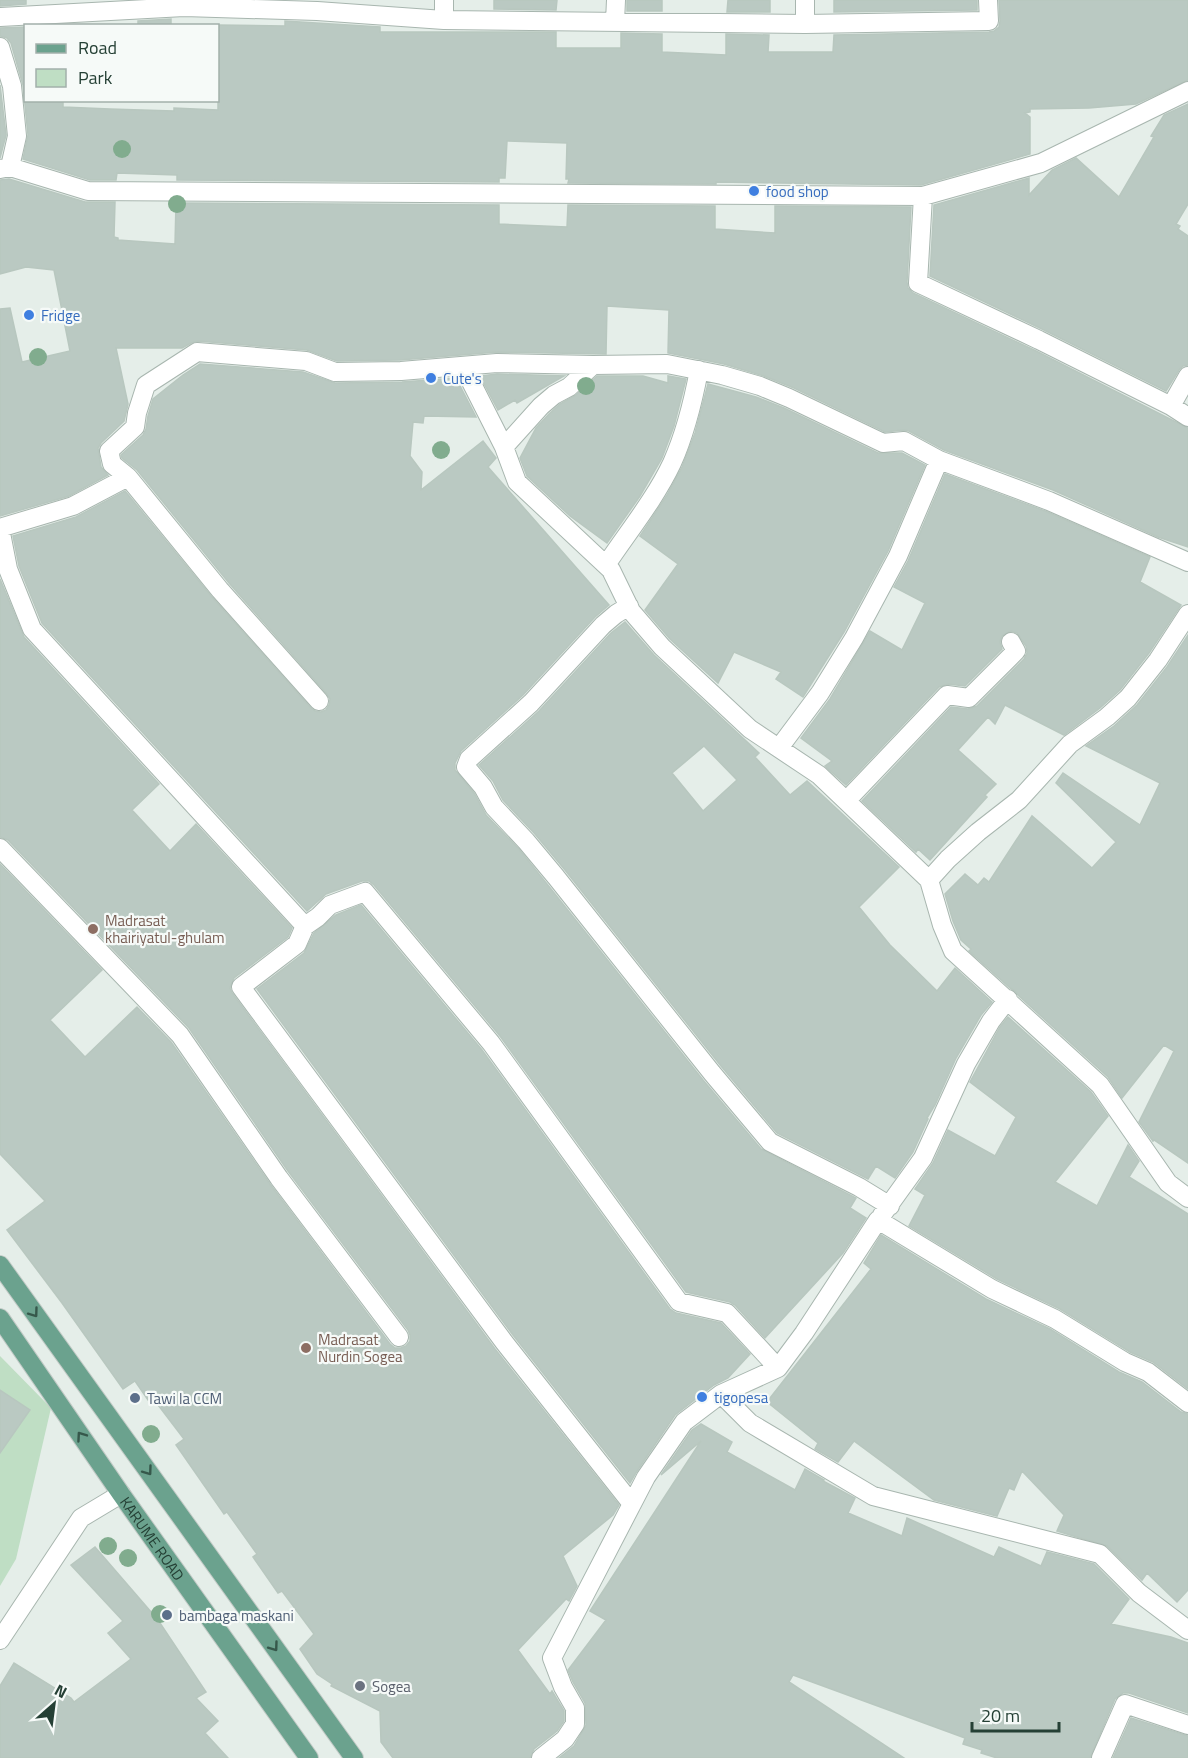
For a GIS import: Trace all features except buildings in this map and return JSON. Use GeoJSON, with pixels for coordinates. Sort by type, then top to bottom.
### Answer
{"type":"FeatureCollection","features":[{"type":"Feature","properties":{"kind":"main road"},"geometry":{"type":"LineString","coordinates":[[0,1265],[354,1758]]}},
{"type":"Feature","properties":{"kind":"main road","name":"KARUME ROAD"},"geometry":{"type":"LineString","coordinates":[[0,1318],[121,1494],[309,1758]]}},
{"type":"Feature","properties":{"kind":"street"},"geometry":{"type":"LineString","coordinates":[[444,0],[444,20]]}},
{"type":"Feature","properties":{"kind":"street"},"geometry":{"type":"LineString","coordinates":[[615,22],[616,0]]}},
{"type":"Feature","properties":{"kind":"street"},"geometry":{"type":"LineString","coordinates":[[805,0],[805,24]]}},
{"type":"Feature","properties":{"kind":"street"},"geometry":{"type":"LineString","coordinates":[[0,17],[101,6],[182,4],[365,7],[444,20],[805,24],[989,21],[988,0]]}},
{"type":"Feature","properties":{"kind":"street"},"geometry":{"type":"LineString","coordinates":[[0,47],[12,86],[17,136],[5,168],[88,191],[923,196],[1041,163],[1188,91]]}},
{"type":"Feature","properties":{"kind":"street"},"geometry":{"type":"LineString","coordinates":[[923,196],[918,283],[1049,345],[1171,406],[1188,417]]}},
{"type":"Feature","properties":{"kind":"street"},"geometry":{"type":"LineString","coordinates":[[319,701],[220,590],[128,477],[112,464],[109,451],[135,427],[146,385],[197,352],[306,361],[335,372],[401,371],[498,363],[667,364],[723,375],[789,398],[883,443],[904,441],[939,460],[1049,501],[1188,562]]}},
{"type":"Feature","properties":{"kind":"street"},"geometry":{"type":"LineString","coordinates":[[504,447],[541,406],[554,395],[569,387],[593,365]]}},
{"type":"Feature","properties":{"kind":"street"},"geometry":{"type":"LineString","coordinates":[[463,366],[504,447],[517,482],[611,570],[629,606],[662,647],[750,729],[819,774],[929,880],[942,925],[953,951],[1100,1085],[1168,1183],[1188,1198]]}},
{"type":"Feature","properties":{"kind":"street"},"geometry":{"type":"LineString","coordinates":[[606,565],[648,504],[671,464],[692,408],[699,370]]}},
{"type":"Feature","properties":{"kind":"street"},"geometry":{"type":"LineString","coordinates":[[1171,406],[1188,376]]}},
{"type":"Feature","properties":{"kind":"street"},"geometry":{"type":"LineString","coordinates":[[779,748],[820,693],[854,638],[898,556],[939,460]]}},
{"type":"Feature","properties":{"kind":"street"},"geometry":{"type":"LineString","coordinates":[[128,477],[73,506],[0,528],[8,569],[32,629],[305,926]]}},
{"type":"Feature","properties":{"kind":"street"},"geometry":{"type":"LineString","coordinates":[[629,606],[603,625],[531,703],[469,759],[466,768],[483,787],[494,807],[556,877],[770,1142],[859,1187],[890,1206]]}},
{"type":"Feature","properties":{"kind":"street"},"geometry":{"type":"LineString","coordinates":[[929,880],[978,832],[1019,800],[1070,744],[1107,717],[1128,698],[1158,660],[1188,614]]}},
{"type":"Feature","properties":{"kind":"street"},"geometry":{"type":"LineString","coordinates":[[847,800],[947,695],[969,698],[1016,651],[1011,642]]}},
{"type":"Feature","properties":{"kind":"street"},"geometry":{"type":"LineString","coordinates":[[0,848],[180,1035],[279,1178],[399,1337]]}},
{"type":"Feature","properties":{"kind":"street"},"geometry":{"type":"LineString","coordinates":[[632,1504],[504,1342],[241,987],[297,944],[305,926],[330,905],[365,892],[491,1043],[679,1302],[727,1313],[778,1368]]}},
{"type":"Feature","properties":{"kind":"street"},"geometry":{"type":"LineString","coordinates":[[541,1758],[565,1739],[575,1724],[575,1708],[563,1687],[552,1658],[645,1477],[684,1422],[721,1394],[778,1368],[804,1333],[878,1220],[923,1158],[966,1064],[991,1021],[1008,999]]}},
{"type":"Feature","properties":{"kind":"street"},"geometry":{"type":"LineString","coordinates":[[878,1220],[992,1289],[1055,1319],[1125,1362],[1148,1372],[1188,1403]]}},
{"type":"Feature","properties":{"kind":"street"},"geometry":{"type":"LineString","coordinates":[[721,1394],[750,1423],[873,1496],[1100,1554],[1139,1593],[1188,1630]]}},
{"type":"Feature","properties":{"kind":"street"},"geometry":{"type":"LineString","coordinates":[[0,1640],[81,1518],[121,1494]]}},
{"type":"Feature","properties":{"kind":"street"},"geometry":{"type":"LineString","coordinates":[[1101,1758],[1125,1704],[1188,1725]]}},
{"type":"Feature","properties":{"kind":"green space"},"geometry":{"type":"Polygon","coordinates":[[[0,1356],[51,1408],[16,1559],[0,1586],[0,1356]]]}},
{"type":"Feature","properties":{"kind":"place","name":"food shop"},"geometry":{"type":"Point","coordinates":[754,191]}},
{"type":"Feature","properties":{"kind":"place","name":"Fridge"},"geometry":{"type":"Point","coordinates":[29,315]}},
{"type":"Feature","properties":{"kind":"place","name":"Cute's"},"geometry":{"type":"Point","coordinates":[431,378]}},
{"type":"Feature","properties":{"kind":"place","name":"Madrasat khairiyatul-ghulam"},"geometry":{"type":"Point","coordinates":[93,929]}},
{"type":"Feature","properties":{"kind":"place","name":"Madrasat Nurdin Sogea"},"geometry":{"type":"Point","coordinates":[306,1348]}},
{"type":"Feature","properties":{"kind":"place","name":"tigopesa"},"geometry":{"type":"Point","coordinates":[702,1397]}},
{"type":"Feature","properties":{"kind":"place","name":"Tawi la CCM"},"geometry":{"type":"Point","coordinates":[135,1398]}},
{"type":"Feature","properties":{"kind":"place","name":"bambaga maskani"},"geometry":{"type":"Point","coordinates":[167,1615]}},
{"type":"Feature","properties":{"kind":"place","name":"Sogea"},"geometry":{"type":"Point","coordinates":[360,1686]}}]}
